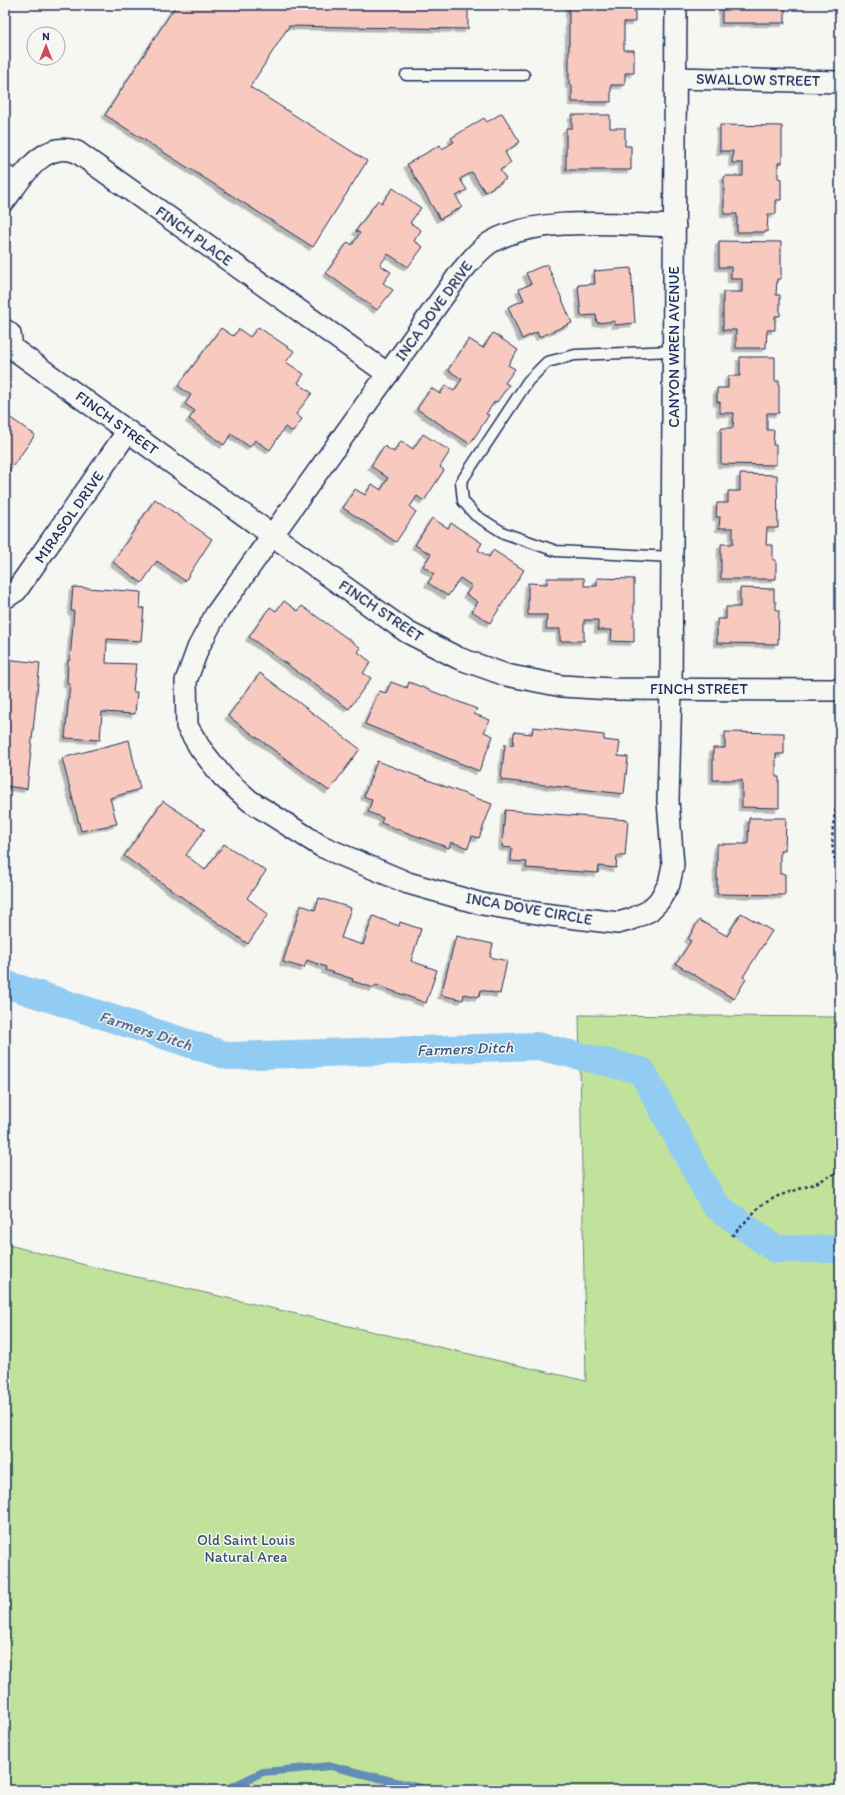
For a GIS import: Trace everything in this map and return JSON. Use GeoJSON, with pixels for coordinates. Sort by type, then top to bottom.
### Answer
{"type":"FeatureCollection","features":[{"type":"Feature","properties":{"kind":"street","name":"CANYON WREN AVENUE"},"geometry":{"type":"LineString","coordinates":[[671,689],[676,5]]}},
{"type":"Feature","properties":{"kind":"street","name":"SWALLOW STREET"},"geometry":{"type":"LineString","coordinates":[[676,78],[840,82]]}},
{"type":"Feature","properties":{"kind":"street","name":"FINCH PLACE"},"geometry":{"type":"LineString","coordinates":[[5,200],[12,175],[48,153],[65,150],[77,152],[388,374]]}},
{"type":"Feature","properties":{"kind":"street","name":"INCA DOVE DRIVE"},"geometry":{"type":"LineString","coordinates":[[272,534],[460,273],[474,257],[492,242],[511,233],[534,227],[562,225],[674,226]]}},
{"type":"Feature","properties":{"kind":"street","name":"FINCH STREET"},"geometry":{"type":"LineString","coordinates":[[7,342],[407,632],[458,658],[506,675],[562,686],[612,689],[840,690]]}},
{"type":"Feature","properties":{"kind":"street","name":"MIRASOL DRIVE"},"geometry":{"type":"LineString","coordinates":[[5,598],[16,591],[128,431]]}},
{"type":"Feature","properties":{"kind":"street","name":"INCA DOVE CIRCLE"},"geometry":{"type":"LineString","coordinates":[[272,534],[216,614],[198,648],[186,681],[187,726],[200,748],[223,777],[250,801],[321,846],[408,882],[482,904],[550,915],[618,922],[632,919],[649,911],[659,901],[669,884],[673,865],[668,801],[671,689]]}},
{"type":"Feature","properties":{"kind":"lane"},"geometry":{"type":"LineString","coordinates":[[406,75],[524,75]]}},
{"type":"Feature","properties":{"kind":"lane"},"geometry":{"type":"LineString","coordinates":[[672,557],[556,551],[504,533],[475,515],[463,501],[461,482],[528,381],[547,362],[575,355],[674,351]]}},
{"type":"Feature","properties":{"kind":"path"},"geometry":{"type":"LineString","coordinates":[[840,792],[833,824],[832,841],[833,856],[840,874]]}},
{"type":"Feature","properties":{"kind":"path"},"geometry":{"type":"LineString","coordinates":[[732,1236],[761,1205],[778,1196],[814,1184],[840,1171]]}},
{"type":"Feature","properties":{"kind":"green space","name":"Old Saint Louis Natural Area"},"geometry":{"type":"Polygon","coordinates":[[[579,1015],[840,1017],[840,1790],[5,1790],[5,1244],[89,1266],[586,1381],[579,1015]]]}},
{"type":"Feature","properties":{"kind":"building"},"geometry":{"type":"Polygon","coordinates":[[[176,5],[468,5],[468,29],[289,26],[250,87],[367,161],[313,247],[105,115],[176,5]]]}},
{"type":"Feature","properties":{"kind":"building"},"geometry":{"type":"Polygon","coordinates":[[[569,5],[635,5],[635,22],[624,22],[624,50],[634,50],[634,73],[625,73],[625,85],[611,85],[611,102],[572,102],[572,85],[569,85],[569,5]]]}},
{"type":"Feature","properties":{"kind":"building"},"geometry":{"type":"Polygon","coordinates":[[[722,5],[785,5],[785,23],[722,23],[722,5]]]}},
{"type":"Feature","properties":{"kind":"building"},"geometry":{"type":"Polygon","coordinates":[[[502,113],[520,142],[505,152],[511,163],[500,170],[506,179],[485,192],[472,172],[460,179],[467,190],[456,196],[462,207],[440,219],[407,164],[440,145],[442,149],[454,142],[451,138],[484,118],[487,122],[502,113]]]}},
{"type":"Feature","properties":{"kind":"building"},"geometry":{"type":"Polygon","coordinates":[[[572,115],[610,115],[610,128],[625,128],[625,146],[631,146],[631,170],[566,170],[566,128],[572,128],[572,115]]]}},
{"type":"Feature","properties":{"kind":"building"},"geometry":{"type":"Polygon","coordinates":[[[720,125],[782,126],[782,163],[778,163],[778,178],[781,179],[781,200],[776,200],[776,214],[768,214],[767,232],[737,232],[737,214],[724,214],[724,176],[743,176],[743,163],[732,163],[733,151],[720,151],[720,125]]]}},
{"type":"Feature","properties":{"kind":"building"},"geometry":{"type":"Polygon","coordinates":[[[393,188],[421,208],[410,223],[421,230],[414,241],[423,247],[408,267],[388,254],[380,265],[391,272],[383,283],[393,290],[377,310],[326,273],[348,242],[352,245],[360,233],[356,231],[378,200],[382,203],[393,188]]]}},
{"type":"Feature","properties":{"kind":"building"},"geometry":{"type":"Polygon","coordinates":[[[719,241],[781,242],[781,279],[777,279],[776,295],[780,295],[780,316],[775,316],[775,330],[767,330],[766,348],[736,348],[736,330],[723,330],[723,292],[742,292],[742,279],[731,279],[731,267],[719,267],[719,241]]]}},
{"type":"Feature","properties":{"kind":"building"},"geometry":{"type":"Polygon","coordinates":[[[547,264],[572,323],[539,337],[537,332],[522,339],[508,307],[524,300],[519,289],[531,284],[526,273],[547,264]]]}},
{"type":"Feature","properties":{"kind":"building"},"geometry":{"type":"Polygon","coordinates":[[[631,268],[635,323],[615,325],[615,321],[597,323],[596,315],[581,316],[578,285],[595,284],[594,271],[631,268]]]}},
{"type":"Feature","properties":{"kind":"building"},"geometry":{"type":"Polygon","coordinates":[[[258,327],[294,351],[286,362],[304,374],[298,383],[312,393],[296,414],[302,419],[293,432],[285,427],[270,450],[255,440],[250,447],[231,434],[224,445],[189,419],[195,411],[185,404],[191,395],[178,386],[221,328],[233,336],[239,329],[250,337],[258,327]]]}},
{"type":"Feature","properties":{"kind":"building"},"geometry":{"type":"Polygon","coordinates":[[[493,333],[518,350],[508,365],[515,369],[505,383],[509,385],[486,414],[489,415],[470,444],[417,409],[431,388],[440,394],[446,385],[454,391],[462,379],[448,370],[469,339],[483,348],[493,333]]]}},
{"type":"Feature","properties":{"kind":"building"},"geometry":{"type":"Polygon","coordinates":[[[740,357],[775,357],[775,381],[779,381],[779,413],[767,413],[767,430],[774,430],[773,445],[776,445],[776,465],[721,464],[721,428],[733,428],[734,413],[720,413],[720,402],[717,402],[717,388],[728,388],[728,376],[740,376],[740,357]]]}},
{"type":"Feature","properties":{"kind":"building"},"geometry":{"type":"Polygon","coordinates":[[[5,414],[35,435],[5,477],[5,414]]]}},
{"type":"Feature","properties":{"kind":"building"},"geometry":{"type":"Polygon","coordinates":[[[423,434],[450,451],[440,467],[444,470],[424,501],[417,496],[410,507],[416,512],[396,542],[343,508],[355,489],[365,495],[372,484],[381,490],[388,478],[371,466],[384,446],[394,452],[401,441],[413,449],[423,434]]]}},
{"type":"Feature","properties":{"kind":"building"},"geometry":{"type":"Polygon","coordinates":[[[740,474],[777,475],[778,528],[767,528],[766,545],[773,545],[773,560],[776,560],[776,579],[721,579],[721,544],[733,544],[733,528],[719,528],[720,517],[716,517],[717,503],[728,503],[728,491],[740,491],[740,474]]]}},
{"type":"Feature","properties":{"kind":"building"},"geometry":{"type":"Polygon","coordinates":[[[155,499],[212,539],[185,581],[157,561],[142,583],[113,562],[155,499]]]}},
{"type":"Feature","properties":{"kind":"building"},"geometry":{"type":"Polygon","coordinates":[[[432,518],[448,528],[451,523],[482,543],[478,550],[489,557],[493,550],[524,570],[490,623],[472,611],[478,602],[466,594],[472,586],[460,578],[448,596],[428,583],[434,574],[423,566],[431,554],[415,545],[432,518]]]}},
{"type":"Feature","properties":{"kind":"building"},"geometry":{"type":"Polygon","coordinates":[[[547,578],[584,578],[584,586],[597,586],[597,578],[634,579],[634,642],[611,641],[612,630],[598,630],[598,620],[584,620],[584,641],[560,641],[560,629],[546,629],[547,615],[528,615],[528,583],[547,584],[547,578]]]}},
{"type":"Feature","properties":{"kind":"building"},"geometry":{"type":"Polygon","coordinates":[[[73,587],[141,592],[140,608],[144,608],[141,641],[107,639],[106,663],[136,664],[133,692],[137,692],[135,714],[102,712],[100,740],[65,738],[70,684],[67,684],[68,660],[70,660],[74,611],[71,611],[73,587]]]}},
{"type":"Feature","properties":{"kind":"building"},"geometry":{"type":"Polygon","coordinates":[[[740,588],[774,589],[774,602],[776,602],[776,610],[779,610],[778,644],[717,643],[717,619],[726,619],[726,607],[740,607],[740,588]]]}},
{"type":"Feature","properties":{"kind":"building"},"geometry":{"type":"Polygon","coordinates":[[[284,601],[298,611],[302,606],[361,648],[358,652],[371,662],[363,673],[371,678],[349,709],[249,637],[270,607],[276,611],[284,601]]]}},
{"type":"Feature","properties":{"kind":"building"},"geometry":{"type":"Polygon","coordinates":[[[5,659],[40,663],[27,789],[5,786],[5,659]]]}},
{"type":"Feature","properties":{"kind":"building"},"geometry":{"type":"Polygon","coordinates":[[[260,673],[360,749],[329,791],[228,716],[260,673]]]}},
{"type":"Feature","properties":{"kind":"building"},"geometry":{"type":"Polygon","coordinates":[[[391,682],[407,688],[409,682],[477,709],[474,714],[490,720],[484,732],[493,736],[479,771],[365,724],[379,691],[386,693],[391,682]]]}},
{"type":"Feature","properties":{"kind":"building"},"geometry":{"type":"Polygon","coordinates":[[[533,727],[604,735],[604,740],[620,742],[618,756],[628,757],[624,794],[501,780],[505,744],[513,745],[514,732],[532,734],[533,727]]]}},
{"type":"Feature","properties":{"kind":"building"},"geometry":{"type":"Polygon","coordinates":[[[725,732],[784,733],[784,754],[776,754],[776,777],[779,777],[779,808],[742,807],[742,780],[713,780],[713,748],[725,748],[725,732]]]}},
{"type":"Feature","properties":{"kind":"building"},"geometry":{"type":"Polygon","coordinates":[[[129,740],[140,789],[110,798],[117,824],[81,831],[62,758],[129,740]]]}},
{"type":"Feature","properties":{"kind":"building"},"geometry":{"type":"Polygon","coordinates":[[[377,761],[492,804],[479,838],[472,836],[468,848],[451,842],[449,848],[381,823],[383,818],[368,812],[372,800],[364,796],[377,761]]]}},
{"type":"Feature","properties":{"kind":"building"},"geometry":{"type":"Polygon","coordinates":[[[163,801],[205,829],[186,855],[205,870],[224,844],[266,871],[247,898],[268,914],[248,944],[124,856],[163,801]]]}},
{"type":"Feature","properties":{"kind":"building"},"geometry":{"type":"Polygon","coordinates":[[[505,810],[628,820],[625,856],[617,856],[616,868],[599,866],[598,873],[526,868],[527,862],[511,861],[512,848],[502,847],[505,810]]]}},
{"type":"Feature","properties":{"kind":"building"},"geometry":{"type":"Polygon","coordinates":[[[749,818],[786,818],[785,851],[780,851],[780,874],[785,874],[785,895],[717,894],[717,844],[748,844],[749,818]]]}},
{"type":"Feature","properties":{"kind":"building"},"geometry":{"type":"Polygon","coordinates":[[[319,898],[351,908],[341,938],[363,945],[373,916],[399,926],[400,922],[421,929],[411,961],[437,970],[426,1003],[376,985],[374,988],[352,981],[353,979],[325,970],[326,967],[307,960],[304,968],[283,962],[301,905],[315,910],[319,898]]]}},
{"type":"Feature","properties":{"kind":"building"},"geometry":{"type":"Polygon","coordinates":[[[741,913],[772,931],[743,977],[746,979],[734,999],[676,964],[691,941],[688,939],[699,920],[727,936],[741,913]]]}},
{"type":"Feature","properties":{"kind":"building"},"geometry":{"type":"Polygon","coordinates":[[[456,936],[493,944],[490,957],[507,961],[500,994],[481,990],[479,997],[464,994],[463,1000],[441,995],[456,936]]]}},
{"type":"Feature","properties":{"kind":"waterway","name":"Farmers Ditch"},"geometry":{"type":"LineString","coordinates":[[5,984],[228,1056],[537,1046],[642,1071],[714,1204],[775,1249],[840,1249]]}},
{"type":"Feature","properties":{"kind":"waterway"},"geometry":{"type":"LineString","coordinates":[[225,1790],[263,1772],[331,1766],[428,1790]]}}]}
